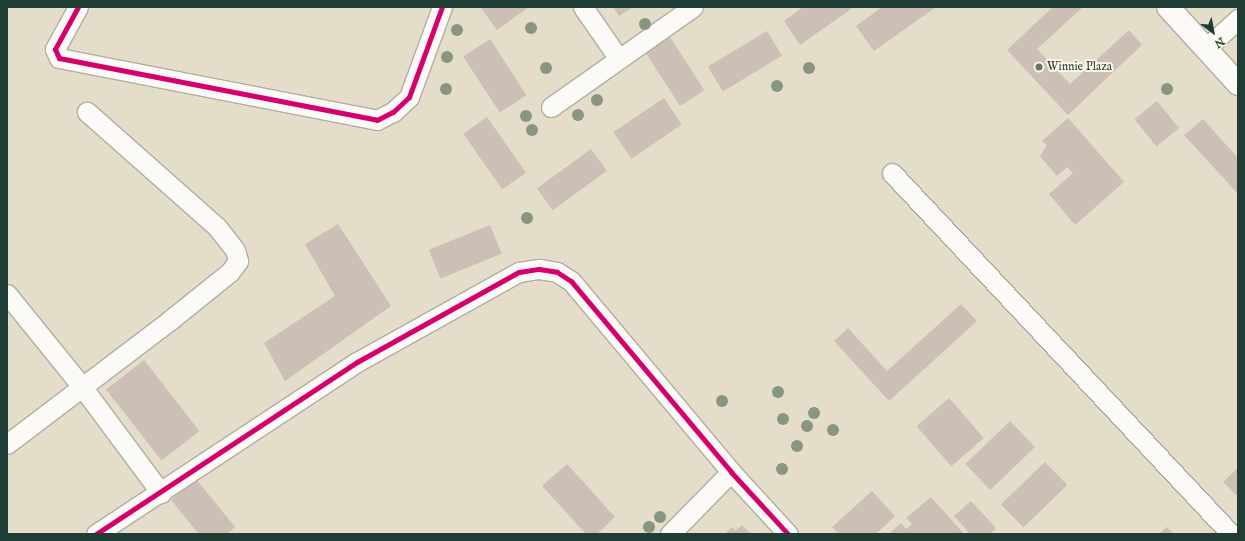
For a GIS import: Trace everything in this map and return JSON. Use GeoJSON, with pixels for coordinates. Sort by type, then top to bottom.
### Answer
{"type":"FeatureCollection","features":[{"type":"Feature","properties":{"kind":"street"},"geometry":{"type":"LineString","coordinates":[[78,7],[55,49],[59,58],[377,120],[393,112],[409,96],[442,7]]}},
{"type":"Feature","properties":{"kind":"street"},"geometry":{"type":"LineString","coordinates":[[583,7],[619,59]]}},
{"type":"Feature","properties":{"kind":"street"},"geometry":{"type":"LineString","coordinates":[[551,107],[693,7]]}},
{"type":"Feature","properties":{"kind":"street"},"geometry":{"type":"LineString","coordinates":[[1168,7],[1238,84]]}},
{"type":"Feature","properties":{"kind":"street"},"geometry":{"type":"LineString","coordinates":[[1205,49],[1238,19]]}},
{"type":"Feature","properties":{"kind":"street"},"geometry":{"type":"LineString","coordinates":[[7,444],[83,388],[230,272],[238,261],[235,250],[217,227],[87,112]]}},
{"type":"Feature","properties":{"kind":"street"},"geometry":{"type":"LineString","coordinates":[[892,173],[1223,531]]}},
{"type":"Feature","properties":{"kind":"street"},"geometry":{"type":"LineString","coordinates":[[96,534],[161,493],[357,362],[519,272],[539,269],[557,272],[571,281],[731,472],[788,534]]}},
{"type":"Feature","properties":{"kind":"street"},"geometry":{"type":"LineString","coordinates":[[7,294],[83,388],[161,493]]}},
{"type":"Feature","properties":{"kind":"street"},"geometry":{"type":"LineString","coordinates":[[670,534],[731,472]]}},
{"type":"Feature","properties":{"kind":"building"},"geometry":{"type":"Polygon","coordinates":[[[529,7],[497,30],[481,8],[529,7]]]}},
{"type":"Feature","properties":{"kind":"building"},"geometry":{"type":"Polygon","coordinates":[[[613,7],[633,7],[619,16],[613,7]]]}},
{"type":"Feature","properties":{"kind":"building"},"geometry":{"type":"Polygon","coordinates":[[[803,7],[854,7],[800,45],[784,21],[803,7]]]}},
{"type":"Feature","properties":{"kind":"building"},"geometry":{"type":"Polygon","coordinates":[[[882,7],[936,7],[874,51],[856,26],[882,7]]]}},
{"type":"Feature","properties":{"kind":"building","name":"Winnie Plaza"},"geometry":{"type":"Polygon","coordinates":[[[1053,7],[1083,7],[1037,49],[1070,84],[1129,30],[1142,45],[1068,115],[1007,50],[1053,7]]]}},
{"type":"Feature","properties":{"kind":"building"},"geometry":{"type":"Polygon","coordinates":[[[767,31],[782,56],[723,91],[708,67],[767,31]]]}},
{"type":"Feature","properties":{"kind":"building"},"geometry":{"type":"Polygon","coordinates":[[[668,34],[704,90],[680,106],[644,50],[668,34]]]}},
{"type":"Feature","properties":{"kind":"building"},"geometry":{"type":"Polygon","coordinates":[[[490,39],[526,95],[500,113],[463,56],[490,39]]]}},
{"type":"Feature","properties":{"kind":"building"},"geometry":{"type":"Polygon","coordinates":[[[664,98],[682,125],[631,159],[613,132],[664,98]]]}},
{"type":"Feature","properties":{"kind":"building"},"geometry":{"type":"Polygon","coordinates":[[[1157,101],[1179,128],[1156,146],[1134,119],[1157,101]]]}},
{"type":"Feature","properties":{"kind":"building"},"geometry":{"type":"Polygon","coordinates":[[[487,117],[526,173],[502,189],[463,134],[487,117]]]}},
{"type":"Feature","properties":{"kind":"building"},"geometry":{"type":"Polygon","coordinates":[[[1068,118],[1124,182],[1075,225],[1049,194],[1073,173],[1067,167],[1057,176],[1040,156],[1047,145],[1042,141],[1068,118]]]}},
{"type":"Feature","properties":{"kind":"building"},"geometry":{"type":"Polygon","coordinates":[[[1203,119],[1238,158],[1238,194],[1184,135],[1203,119]]]}},
{"type":"Feature","properties":{"kind":"building"},"geometry":{"type":"Polygon","coordinates":[[[591,149],[607,171],[553,210],[537,188],[591,149]]]}},
{"type":"Feature","properties":{"kind":"building"},"geometry":{"type":"Polygon","coordinates":[[[338,224],[391,306],[285,381],[264,343],[335,296],[305,244],[338,224]]]}},
{"type":"Feature","properties":{"kind":"building"},"geometry":{"type":"Polygon","coordinates":[[[490,225],[502,254],[440,278],[429,250],[490,225]]]}},
{"type":"Feature","properties":{"kind":"building"},"geometry":{"type":"Polygon","coordinates":[[[961,304],[977,321],[889,401],[834,341],[848,328],[887,371],[961,304]]]}},
{"type":"Feature","properties":{"kind":"building"},"geometry":{"type":"Polygon","coordinates":[[[144,360],[199,431],[162,460],[106,390],[144,360]]]}},
{"type":"Feature","properties":{"kind":"building"},"geometry":{"type":"Polygon","coordinates":[[[949,398],[984,438],[951,466],[917,426],[949,398]]]}},
{"type":"Feature","properties":{"kind":"building"},"geometry":{"type":"Polygon","coordinates":[[[1010,421],[1035,447],[990,490],[965,464],[1010,421]]]}},
{"type":"Feature","properties":{"kind":"building"},"geometry":{"type":"Polygon","coordinates":[[[1045,462],[1067,485],[1023,527],[1001,504],[1045,462]]]}},
{"type":"Feature","properties":{"kind":"building"},"geometry":{"type":"Polygon","coordinates":[[[567,464],[615,517],[597,534],[586,534],[542,486],[567,464]]]}},
{"type":"Feature","properties":{"kind":"building"},"geometry":{"type":"Polygon","coordinates":[[[1238,468],[1238,497],[1223,482],[1238,468]]]}},
{"type":"Feature","properties":{"kind":"building"},"geometry":{"type":"Polygon","coordinates":[[[196,479],[235,527],[227,534],[199,534],[171,500],[196,479]]]}},
{"type":"Feature","properties":{"kind":"building"},"geometry":{"type":"Polygon","coordinates":[[[872,491],[895,516],[876,534],[839,534],[832,527],[872,491]]]}},
{"type":"Feature","properties":{"kind":"building"},"geometry":{"type":"Polygon","coordinates":[[[931,497],[964,534],[889,534],[901,523],[906,529],[912,524],[906,518],[931,497]]]}},
{"type":"Feature","properties":{"kind":"building"},"geometry":{"type":"Polygon","coordinates":[[[971,501],[996,528],[990,534],[970,534],[954,516],[971,501]]]}},
{"type":"Feature","properties":{"kind":"building"},"geometry":{"type":"Polygon","coordinates":[[[742,525],[751,534],[725,534],[732,527],[735,531],[742,525]]]}},
{"type":"Feature","properties":{"kind":"building"},"geometry":{"type":"Polygon","coordinates":[[[1167,527],[1174,534],[1159,534],[1167,527]]]}},
{"type":"Feature","properties":{"kind":"cycle path"},"geometry":{"type":"LineString","coordinates":[[78,7],[55,49],[59,58],[377,120],[393,112],[409,97],[442,7]]}},
{"type":"Feature","properties":{"kind":"cycle path"},"geometry":{"type":"LineString","coordinates":[[96,534],[357,362],[519,272],[539,269],[557,272],[571,281],[731,472],[788,534]]}},
{"type":"Feature","properties":{"kind":"place","name":"Winnie Plaza"},"geometry":{"type":"Point","coordinates":[1039,67]}}]}
